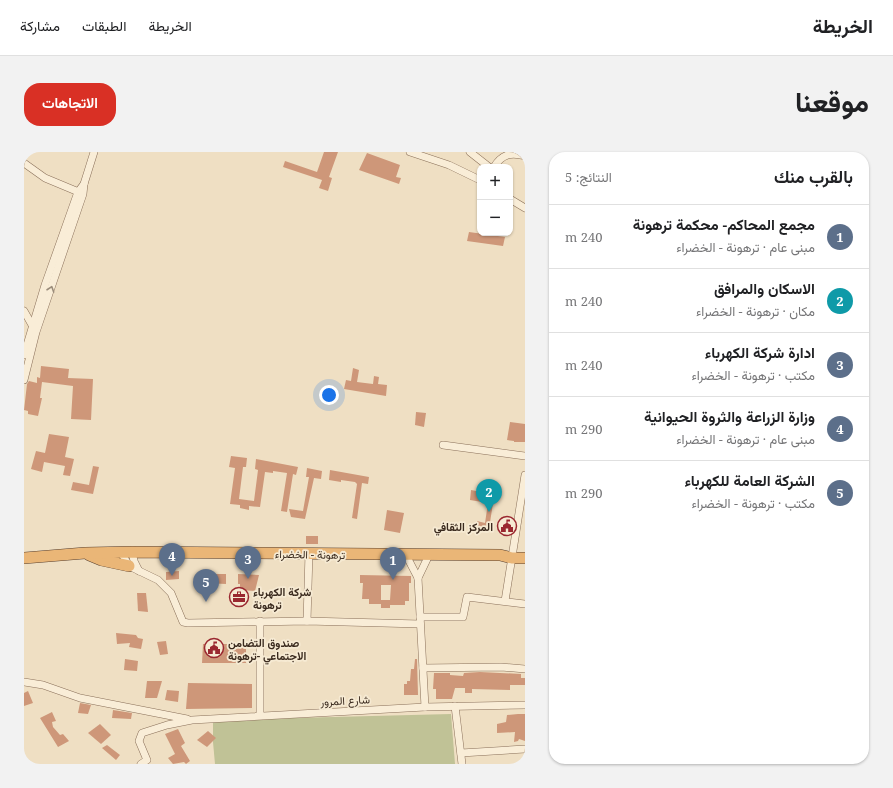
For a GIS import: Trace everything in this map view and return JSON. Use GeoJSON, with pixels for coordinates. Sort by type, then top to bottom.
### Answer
{"type":"FeatureCollection","features":[{"type":"Feature","properties":{"kind":"highway"},"geometry":{"type":"LineString","coordinates":[[513,554],[525,551]]}},
{"type":"Feature","properties":{"kind":"highway","name":"ترهونة - الخضراء"},"geometry":{"type":"LineString","coordinates":[[24,558],[85,553],[121,552],[406,555],[513,554]]}},
{"type":"Feature","properties":{"kind":"highway"},"geometry":{"type":"LineString","coordinates":[[85,553],[101,560],[134,569]]}},
{"type":"Feature","properties":{"kind":"highway"},"geometry":{"type":"LineString","coordinates":[[513,554],[525,558]]}},
{"type":"Feature","properties":{"kind":"street"},"geometry":{"type":"LineString","coordinates":[[24,380],[36,332],[94,152]]}},
{"type":"Feature","properties":{"kind":"street"},"geometry":{"type":"LineString","coordinates":[[410,152],[420,154],[477,179]]}},
{"type":"Feature","properties":{"kind":"street"},"geometry":{"type":"LineString","coordinates":[[470,152],[485,164]]}},
{"type":"Feature","properties":{"kind":"street"},"geometry":{"type":"LineString","coordinates":[[497,164],[505,154],[525,156]]}},
{"type":"Feature","properties":{"kind":"street"},"geometry":{"type":"LineString","coordinates":[[24,163],[45,178],[81,193]]}},
{"type":"Feature","properties":{"kind":"street"},"geometry":{"type":"LineString","coordinates":[[24,355],[32,325],[81,193]]}},
{"type":"Feature","properties":{"kind":"street"},"geometry":{"type":"LineString","coordinates":[[512,200],[525,208]]}},
{"type":"Feature","properties":{"kind":"street"},"geometry":{"type":"LineString","coordinates":[[24,311],[32,325]]}},
{"type":"Feature","properties":{"kind":"street"},"geometry":{"type":"LineString","coordinates":[[443,445],[525,456]]}},
{"type":"Feature","properties":{"kind":"street"},"geometry":{"type":"LineString","coordinates":[[505,601],[513,554],[523,513],[525,476]]}},
{"type":"Feature","properties":{"kind":"street"},"geometry":{"type":"LineString","coordinates":[[121,552],[134,569],[158,580],[171,593],[183,622],[420,620],[463,617],[467,596],[525,604]]}},
{"type":"Feature","properties":{"kind":"street"},"geometry":{"type":"LineString","coordinates":[[132,552],[134,569]]}},
{"type":"Feature","properties":{"kind":"street"},"geometry":{"type":"LineString","coordinates":[[307,621],[309,553]]}},
{"type":"Feature","properties":{"kind":"street"},"geometry":{"type":"LineString","coordinates":[[406,555],[418,578],[425,707]]}},
{"type":"Feature","properties":{"kind":"street"},"geometry":{"type":"LineString","coordinates":[[418,578],[429,555]]}},
{"type":"Feature","properties":{"kind":"street"},"geometry":{"type":"LineString","coordinates":[[260,621],[260,715]]}},
{"type":"Feature","properties":{"kind":"street"},"geometry":{"type":"LineString","coordinates":[[423,668],[501,667],[525,669]]}},
{"type":"Feature","properties":{"kind":"street"},"geometry":{"type":"LineString","coordinates":[[24,682],[43,686],[80,698],[192,720]]}},
{"type":"Feature","properties":{"kind":"street","name":"شارع المرور"},"geometry":{"type":"LineString","coordinates":[[141,764],[147,760],[138,742],[142,733],[167,725],[192,720],[260,715],[425,707],[525,704]]}},
{"type":"Feature","properties":{"kind":"street"},"geometry":{"type":"LineString","coordinates":[[455,706],[462,764]]}},
{"type":"Feature","properties":{"kind":"street"},"geometry":{"type":"LineString","coordinates":[[461,753],[525,749]]}},
{"type":"Feature","properties":{"kind":"green space"},"geometry":{"type":"Polygon","coordinates":[[[451,714],[455,764],[215,764],[213,720],[451,714]]]}},
{"type":"Feature","properties":{"kind":"building"},"geometry":{"type":"Polygon","coordinates":[[[324,152],[338,152],[329,177],[332,178],[328,191],[319,188],[322,180],[283,167],[285,161],[317,172],[324,152]]]}},
{"type":"Feature","properties":{"kind":"building"},"geometry":{"type":"Polygon","coordinates":[[[367,153],[400,165],[396,177],[401,178],[399,184],[359,170],[367,153]]]}},
{"type":"Feature","properties":{"kind":"building"},"geometry":{"type":"Polygon","coordinates":[[[469,232],[477,233],[477,236],[505,237],[503,246],[467,241],[469,232]]]}},
{"type":"Feature","properties":{"kind":"building"},"geometry":{"type":"Polygon","coordinates":[[[41,366],[69,369],[68,378],[93,379],[91,420],[71,419],[73,386],[42,382],[40,398],[42,398],[38,416],[28,414],[28,411],[24,410],[27,384],[29,381],[37,383],[37,377],[40,378],[41,366]]]}},
{"type":"Feature","properties":{"kind":"building"},"geometry":{"type":"Polygon","coordinates":[[[353,368],[359,370],[357,382],[373,384],[374,376],[379,377],[378,384],[387,385],[386,396],[344,389],[346,380],[351,381],[353,368]]]}},
{"type":"Feature","properties":{"kind":"building"},"geometry":{"type":"Polygon","coordinates":[[[416,412],[426,413],[424,427],[415,425],[416,412]]]}},
{"type":"Feature","properties":{"kind":"building"},"geometry":{"type":"Polygon","coordinates":[[[510,422],[525,424],[525,442],[514,442],[507,440],[510,422]]]}},
{"type":"Feature","properties":{"kind":"building"},"geometry":{"type":"Polygon","coordinates":[[[49,434],[69,437],[65,457],[74,459],[70,476],[63,475],[65,466],[44,462],[42,472],[31,469],[36,451],[45,453],[49,434]]]}},
{"type":"Feature","properties":{"kind":"building"},"geometry":{"type":"Polygon","coordinates":[[[231,456],[247,458],[246,467],[243,467],[239,499],[254,501],[258,470],[255,469],[256,459],[298,467],[296,475],[293,474],[287,512],[281,511],[287,473],[273,471],[273,473],[265,472],[260,507],[249,506],[249,510],[240,508],[240,505],[230,504],[235,468],[229,467],[231,456]]]}},
{"type":"Feature","properties":{"kind":"building"},"geometry":{"type":"Polygon","coordinates":[[[93,466],[99,467],[93,494],[71,490],[73,482],[89,485],[93,466]]]}},
{"type":"Feature","properties":{"kind":"building"},"geometry":{"type":"Polygon","coordinates":[[[307,468],[322,471],[321,479],[314,478],[305,519],[291,517],[289,509],[303,511],[309,477],[306,477],[307,468]]]}},
{"type":"Feature","properties":{"kind":"building"},"geometry":{"type":"Polygon","coordinates":[[[330,470],[369,477],[368,484],[362,483],[357,519],[352,518],[357,484],[355,482],[341,480],[341,482],[329,480],[330,470]]]}},
{"type":"Feature","properties":{"kind":"building"},"geometry":{"type":"Polygon","coordinates":[[[488,488],[495,490],[489,529],[477,526],[477,521],[485,523],[488,503],[470,500],[471,490],[487,493],[488,488]]]}},
{"type":"Feature","properties":{"kind":"building"},"geometry":{"type":"Polygon","coordinates":[[[387,510],[404,513],[400,533],[384,530],[387,510]]]}},
{"type":"Feature","properties":{"kind":"building","name":"المركز الثقافي"},"geometry":{"type":"Polygon","coordinates":[[[501,517],[513,518],[511,532],[499,530],[501,517]]]}},
{"type":"Feature","properties":{"kind":"building"},"geometry":{"type":"Polygon","coordinates":[[[306,536],[318,536],[318,544],[306,544],[306,536]]]}},
{"type":"Feature","properties":{"kind":"building"},"geometry":{"type":"Polygon","coordinates":[[[179,571],[179,579],[166,580],[166,572],[179,571]]]}},
{"type":"Feature","properties":{"kind":"building"},"geometry":{"type":"Polygon","coordinates":[[[206,574],[226,574],[226,584],[205,583],[206,574]]]}},
{"type":"Feature","properties":{"kind":"building"},"geometry":{"type":"Polygon","coordinates":[[[238,574],[259,575],[255,591],[240,590],[240,584],[238,584],[238,574]]]}},
{"type":"Feature","properties":{"kind":"building"},"geometry":{"type":"Polygon","coordinates":[[[360,575],[411,576],[411,583],[409,583],[409,601],[405,601],[405,605],[390,605],[390,608],[381,608],[381,604],[369,604],[369,599],[362,599],[363,583],[360,583],[360,575]],[[381,585],[381,600],[390,600],[391,585],[381,585]]]}},
{"type":"Feature","properties":{"kind":"building"},"geometry":{"type":"Polygon","coordinates":[[[137,593],[146,593],[148,612],[138,611],[137,593]]]}},
{"type":"Feature","properties":{"kind":"building"},"geometry":{"type":"Polygon","coordinates":[[[116,633],[136,635],[138,638],[143,639],[141,649],[129,647],[130,643],[117,644],[116,633]]]}},
{"type":"Feature","properties":{"kind":"building"},"geometry":{"type":"Polygon","coordinates":[[[166,641],[168,654],[160,655],[157,642],[166,641]]]}},
{"type":"Feature","properties":{"kind":"building"},"geometry":{"type":"Polygon","coordinates":[[[203,644],[246,644],[246,663],[202,663],[203,644]]]}},
{"type":"Feature","properties":{"kind":"building"},"geometry":{"type":"Polygon","coordinates":[[[125,659],[138,661],[137,671],[124,670],[125,659]]]}},
{"type":"Feature","properties":{"kind":"building"},"geometry":{"type":"Polygon","coordinates":[[[415,659],[417,659],[418,695],[404,695],[404,684],[407,684],[407,681],[410,681],[411,669],[414,669],[415,659]]]}},
{"type":"Feature","properties":{"kind":"building"},"geometry":{"type":"Polygon","coordinates":[[[480,672],[521,674],[521,678],[525,678],[525,685],[510,685],[510,690],[472,689],[472,693],[465,693],[465,688],[455,688],[452,699],[436,699],[436,689],[433,689],[434,673],[450,673],[450,675],[463,676],[464,673],[480,672]]]}},
{"type":"Feature","properties":{"kind":"building"},"geometry":{"type":"Polygon","coordinates":[[[147,681],[162,681],[157,698],[145,698],[147,681]]]}},
{"type":"Feature","properties":{"kind":"building"},"geometry":{"type":"Polygon","coordinates":[[[188,683],[252,684],[252,708],[186,709],[188,683]]]}},
{"type":"Feature","properties":{"kind":"building"},"geometry":{"type":"Polygon","coordinates":[[[167,690],[179,691],[178,702],[165,700],[167,690]]]}},
{"type":"Feature","properties":{"kind":"building"},"geometry":{"type":"Polygon","coordinates":[[[28,691],[33,703],[24,706],[24,693],[28,691]]]}},
{"type":"Feature","properties":{"kind":"building"},"geometry":{"type":"Polygon","coordinates":[[[80,703],[91,705],[88,714],[78,713],[80,703]]]}},
{"type":"Feature","properties":{"kind":"building"},"geometry":{"type":"Polygon","coordinates":[[[113,710],[132,713],[131,719],[112,718],[113,710]]]}},
{"type":"Feature","properties":{"kind":"building"},"geometry":{"type":"Polygon","coordinates":[[[52,712],[56,721],[52,722],[53,727],[60,735],[63,734],[69,741],[58,747],[40,718],[52,712]]]}},
{"type":"Feature","properties":{"kind":"building"},"geometry":{"type":"Polygon","coordinates":[[[525,714],[525,741],[519,739],[518,741],[514,742],[515,732],[497,733],[497,724],[506,722],[507,715],[525,714]]]}},
{"type":"Feature","properties":{"kind":"building"},"geometry":{"type":"Polygon","coordinates":[[[100,724],[111,735],[101,744],[88,733],[100,724]]]}},
{"type":"Feature","properties":{"kind":"building"},"geometry":{"type":"Polygon","coordinates":[[[178,729],[185,743],[181,746],[190,761],[186,764],[184,762],[173,764],[168,758],[175,754],[165,734],[178,729]]]}},
{"type":"Feature","properties":{"kind":"building"},"geometry":{"type":"Polygon","coordinates":[[[208,731],[216,738],[207,747],[197,740],[208,731]]]}},
{"type":"Feature","properties":{"kind":"building"},"geometry":{"type":"Polygon","coordinates":[[[107,745],[120,755],[116,760],[102,748],[107,745]]]}},
{"type":"Feature","properties":{"kind":"place","name":"الاسكان والمرافق"},"geometry":{"type":"Point","coordinates":[489,512]}},
{"type":"Feature","properties":{"kind":"place","name":"المركز الثقافي"},"geometry":{"type":"Point","coordinates":[507,526]}},
{"type":"Feature","properties":{"kind":"place","name":"وزارة الزراعة والثروة الحيوانية"},"geometry":{"type":"Point","coordinates":[172,576]}},
{"type":"Feature","properties":{"kind":"place","name":"ادارة شركة الكهرباء"},"geometry":{"type":"Point","coordinates":[248,579]}},
{"type":"Feature","properties":{"kind":"place","name":"مجمع المحاكم- محكمة ترهونة"},"geometry":{"type":"Point","coordinates":[393,580]}},
{"type":"Feature","properties":{"kind":"place","name":"شركة الكهرباء ترهونة"},"geometry":{"type":"Point","coordinates":[239,597]}},
{"type":"Feature","properties":{"kind":"place","name":"الشركة العامة للكهرباء"},"geometry":{"type":"Point","coordinates":[206,602]}},
{"type":"Feature","properties":{"kind":"place","name":"صندوق التضامن الاجتماعي -ترهونة"},"geometry":{"type":"Point","coordinates":[214,648]}}]}
